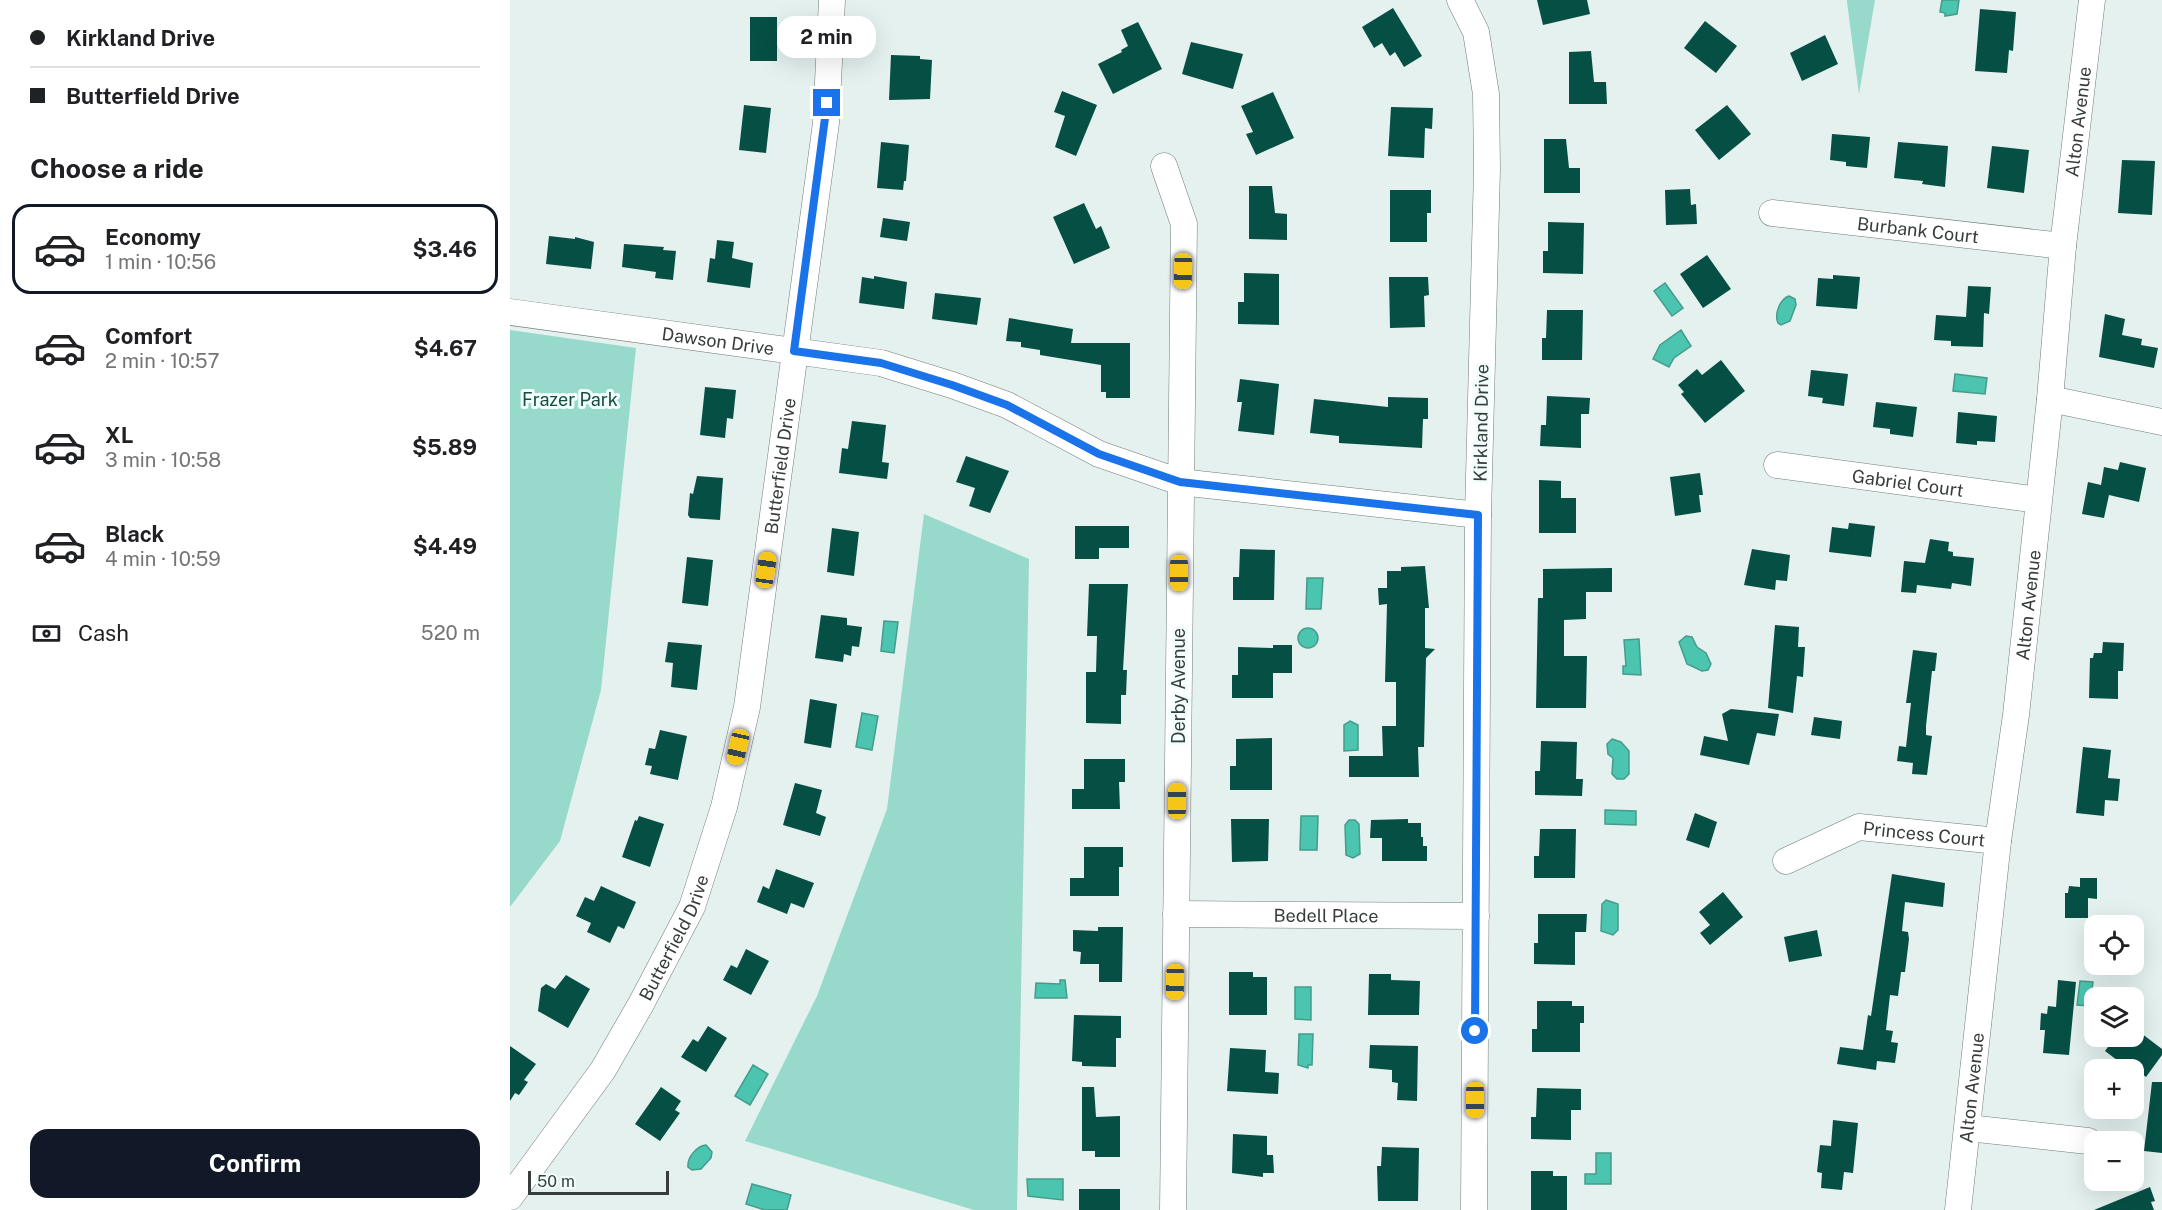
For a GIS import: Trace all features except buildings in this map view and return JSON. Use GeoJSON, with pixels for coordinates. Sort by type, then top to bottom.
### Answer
{"type":"FeatureCollection","features":[{"type":"Feature","properties":{"kind":"street","name":"Butterfield Drive"},"geometry":{"type":"LineString","coordinates":[[510,1197],[603,1070],[641,1004],[692,907],[724,807],[747,707],[826,123],[832,0]]}},
{"type":"Feature","properties":{"kind":"street","name":"Kirkland Drive"},"geometry":{"type":"LineString","coordinates":[[1460,0],[1476,32],[1486,94],[1487,169],[1478,515],[1474,1210]]}},
{"type":"Feature","properties":{"kind":"street","name":"Alton Avenue"},"geometry":{"type":"LineString","coordinates":[[1958,1210],[1998,841],[2016,715],[2050,399],[2063,246],[2092,0]]}},
{"type":"Feature","properties":{"kind":"street","name":"Derby Avenue"},"geometry":{"type":"LineString","coordinates":[[1164,166],[1184,224],[1173,1210]]}},
{"type":"Feature","properties":{"kind":"street","name":"Burbank Court"},"geometry":{"type":"LineString","coordinates":[[1772,213],[2063,246]]}},
{"type":"Feature","properties":{"kind":"street","name":"Dawson Drive"},"geometry":{"type":"LineString","coordinates":[[510,312],[881,363],[1007,405],[1099,454],[1180,482],[1478,515]]}},
{"type":"Feature","properties":{"kind":"street"},"geometry":{"type":"LineString","coordinates":[[2050,399],[2162,422]]}},
{"type":"Feature","properties":{"kind":"street","name":"Gabriel Court"},"geometry":{"type":"LineString","coordinates":[[1777,465],[2038,500]]}},
{"type":"Feature","properties":{"kind":"street","name":"Princess Court"},"geometry":{"type":"LineString","coordinates":[[1786,861],[1859,827],[1998,841]]}},
{"type":"Feature","properties":{"kind":"street","name":"Bedell Place"},"geometry":{"type":"LineString","coordinates":[[1176,914],[1476,916]]}},
{"type":"Feature","properties":{"kind":"street"},"geometry":{"type":"LineString","coordinates":[[1968,1128],[2084,1141]]}},
{"type":"Feature","properties":{"kind":"green space"},"geometry":{"type":"Polygon","coordinates":[[[1847,0],[1875,0],[1859,94],[1847,2],[1847,0]]]}},
{"type":"Feature","properties":{"kind":"green space","name":"Frazer Park"},"geometry":{"type":"Polygon","coordinates":[[[510,330],[636,348],[601,690],[560,841],[510,907],[510,330]]]}},
{"type":"Feature","properties":{"kind":"green space"},"geometry":{"type":"Polygon","coordinates":[[[924,514],[1029,559],[1017,1210],[974,1210],[745,1141],[817,996],[887,809],[924,514]]]}},
{"type":"Feature","properties":{"kind":"shaded area"},"geometry":{"type":"Polygon","coordinates":[[[1942,0],[1959,0],[1957,14],[1945,16],[1945,13],[1940,12],[1942,0]]]}},
{"type":"Feature","properties":{"kind":"shaded area"},"geometry":{"type":"Polygon","coordinates":[[[1665,283],[1683,308],[1672,316],[1654,291],[1665,283]]]}},
{"type":"Feature","properties":{"kind":"shaded area"},"geometry":{"type":"Polygon","coordinates":[[[1789,296],[1795,299],[1796,305],[1790,321],[1781,325],[1778,323],[1777,311],[1783,300],[1789,296]]]}},
{"type":"Feature","properties":{"kind":"shaded area"},"geometry":{"type":"Polygon","coordinates":[[[1681,330],[1691,346],[1674,358],[1669,367],[1653,359],[1660,345],[1681,330]]]}},
{"type":"Feature","properties":{"kind":"shaded area"},"geometry":{"type":"Polygon","coordinates":[[[1955,374],[1987,378],[1985,394],[1953,391],[1955,374]]]}},
{"type":"Feature","properties":{"kind":"shaded area"},"geometry":{"type":"Polygon","coordinates":[[[1307,578],[1323,578],[1321,609],[1306,609],[1307,578]]]}},
{"type":"Feature","properties":{"kind":"shaded area"},"geometry":{"type":"Polygon","coordinates":[[[884,621],[898,622],[894,653],[881,651],[884,621]]]}},
{"type":"Feature","properties":{"kind":"shaded area"},"geometry":{"type":"Polygon","coordinates":[[[1308,628],[1315,631],[1318,638],[1315,645],[1308,648],[1301,645],[1298,638],[1301,631],[1308,628]]]}},
{"type":"Feature","properties":{"kind":"shaded area"},"geometry":{"type":"Polygon","coordinates":[[[1686,636],[1692,637],[1697,647],[1706,653],[1711,664],[1708,670],[1702,671],[1687,664],[1679,642],[1686,636]]]}},
{"type":"Feature","properties":{"kind":"shaded area"},"geometry":{"type":"Polygon","coordinates":[[[1639,639],[1641,675],[1623,674],[1623,666],[1626,666],[1624,640],[1639,639]]]}},
{"type":"Feature","properties":{"kind":"shaded area"},"geometry":{"type":"Polygon","coordinates":[[[862,713],[878,716],[872,750],[856,747],[862,713]]]}},
{"type":"Feature","properties":{"kind":"shaded area"},"geometry":{"type":"Polygon","coordinates":[[[1350,721],[1358,725],[1358,750],[1344,751],[1344,725],[1350,721]]]}},
{"type":"Feature","properties":{"kind":"shaded area"},"geometry":{"type":"Polygon","coordinates":[[[1612,739],[1621,742],[1629,751],[1629,774],[1624,779],[1617,779],[1612,774],[1613,758],[1608,754],[1607,744],[1612,739]]]}},
{"type":"Feature","properties":{"kind":"shaded area"},"geometry":{"type":"Polygon","coordinates":[[[1605,810],[1636,811],[1636,825],[1605,824],[1605,810]]]}},
{"type":"Feature","properties":{"kind":"shaded area"},"geometry":{"type":"Polygon","coordinates":[[[1301,816],[1318,816],[1317,850],[1300,850],[1301,816]]]}},
{"type":"Feature","properties":{"kind":"shaded area"},"geometry":{"type":"Polygon","coordinates":[[[1349,820],[1355,820],[1359,824],[1360,854],[1353,858],[1346,855],[1345,825],[1349,820]]]}},
{"type":"Feature","properties":{"kind":"shaded area"},"geometry":{"type":"Polygon","coordinates":[[[1606,900],[1618,904],[1618,930],[1613,935],[1601,931],[1602,904],[1606,900]]]}},
{"type":"Feature","properties":{"kind":"shaded area"},"geometry":{"type":"Polygon","coordinates":[[[1060,980],[1065,980],[1067,998],[1035,998],[1036,983],[1060,984],[1060,980]]]}},
{"type":"Feature","properties":{"kind":"shaded area"},"geometry":{"type":"Polygon","coordinates":[[[2080,981],[2093,982],[2092,987],[2084,987],[2084,1006],[2077,1005],[2080,981]]]}},
{"type":"Feature","properties":{"kind":"shaded area"},"geometry":{"type":"Polygon","coordinates":[[[1295,987],[1311,987],[1311,1020],[1295,1019],[1295,987]]]}},
{"type":"Feature","properties":{"kind":"shaded area"},"geometry":{"type":"Polygon","coordinates":[[[1299,1034],[1313,1034],[1312,1065],[1308,1065],[1308,1068],[1298,1065],[1299,1034]]]}},
{"type":"Feature","properties":{"kind":"shaded area"},"geometry":{"type":"Polygon","coordinates":[[[753,1065],[768,1074],[750,1105],[735,1096],[753,1065]]]}},
{"type":"Feature","properties":{"kind":"shaded area"},"geometry":{"type":"Polygon","coordinates":[[[706,1145],[712,1152],[711,1158],[701,1169],[692,1170],[688,1167],[691,1156],[699,1147],[706,1145]]]}},
{"type":"Feature","properties":{"kind":"shaded area"},"geometry":{"type":"Polygon","coordinates":[[[1596,1153],[1611,1153],[1611,1184],[1585,1184],[1585,1174],[1596,1174],[1596,1153]]]}},
{"type":"Feature","properties":{"kind":"shaded area"},"geometry":{"type":"Polygon","coordinates":[[[1027,1179],[1063,1179],[1063,1200],[1028,1196],[1027,1179]]]}},
{"type":"Feature","properties":{"kind":"shaded area"},"geometry":{"type":"Polygon","coordinates":[[[752,1184],[791,1195],[787,1210],[765,1210],[746,1204],[752,1184]]]}},
{"type":"Feature","properties":{"kind":"route"},"geometry":{"type":"LineString","coordinates":[[827,103],[794,351],[881,363],[952,385],[1007,405],[1099,454],[1180,482],[1478,515],[1475,1031]]}}]}
